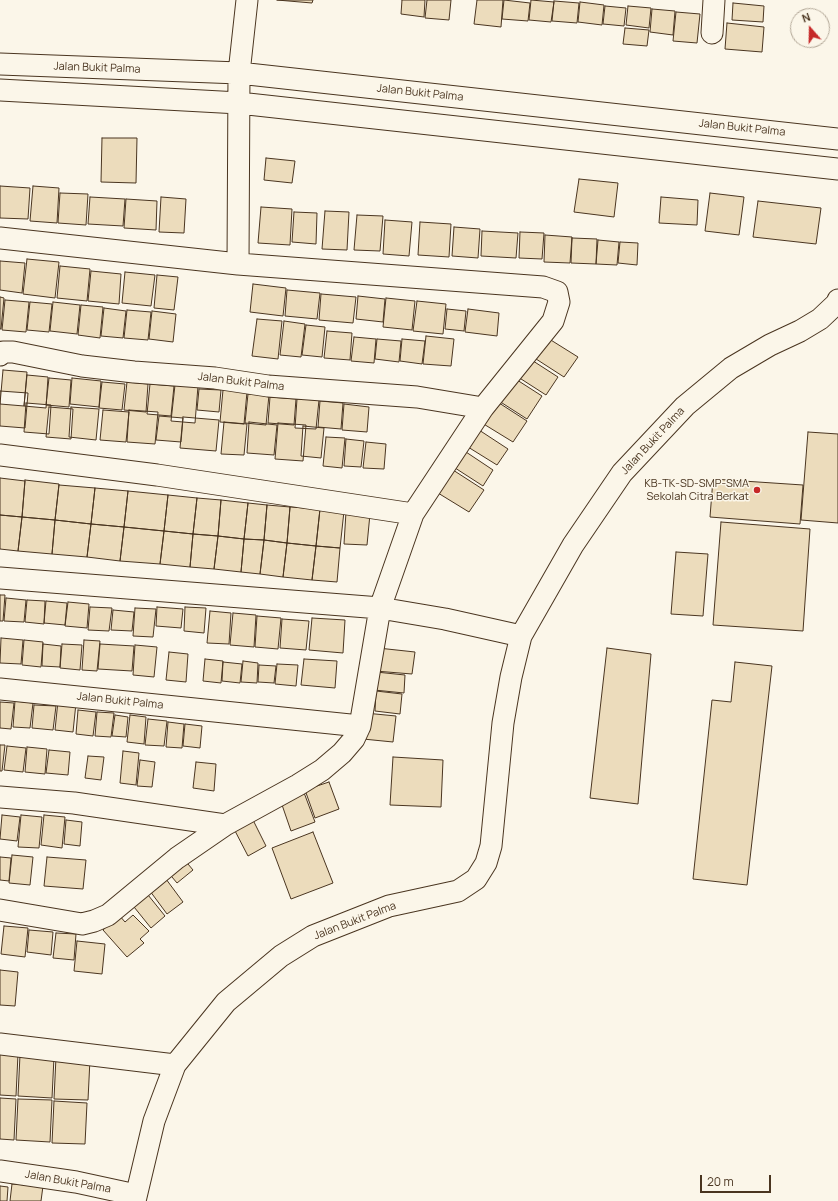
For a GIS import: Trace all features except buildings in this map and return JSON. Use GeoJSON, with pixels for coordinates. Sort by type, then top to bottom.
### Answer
{"type":"FeatureCollection","features":[{"type":"Feature","properties":{"kind":"street"},"geometry":{"type":"LineString","coordinates":[[238,264],[239,73],[247,0]]}},
{"type":"Feature","properties":{"kind":"street"},"geometry":{"type":"LineString","coordinates":[[712,33],[714,0]]}},
{"type":"Feature","properties":{"kind":"street","name":"Jalan Bukit Palma"},"geometry":{"type":"LineString","coordinates":[[0,64],[239,73],[838,139]]}},
{"type":"Feature","properties":{"kind":"street"},"geometry":{"type":"LineString","coordinates":[[0,90],[239,104],[838,169]]}},
{"type":"Feature","properties":{"kind":"street"},"geometry":{"type":"LineString","coordinates":[[0,238],[238,264],[543,288],[557,292],[559,302],[553,321],[483,408],[413,514],[380,608],[360,726],[354,739],[322,770],[298,785],[225,825],[177,858],[108,915],[82,924],[0,910]]}},
{"type":"Feature","properties":{"kind":"street","name":"Jalan Bukit Palma"},"geometry":{"type":"LineString","coordinates":[[0,1171],[76,1182],[135,1198],[154,1121],[175,1065],[226,1002],[281,956],[313,936],[389,906],[458,891],[476,879],[486,863],[491,846],[503,723],[511,677],[521,636],[573,545],[622,473],[685,406],[731,368],[770,345],[800,331],[820,319],[837,303],[838,300]]}},
{"type":"Feature","properties":{"kind":"street","name":"Jalan Bukit Palma"},"geometry":{"type":"LineString","coordinates":[[0,355],[3,352],[13,352],[82,366],[134,372],[215,378],[268,386],[417,397],[483,408]]}},
{"type":"Feature","properties":{"kind":"street"},"geometry":{"type":"LineString","coordinates":[[0,455],[158,475],[413,514]]}},
{"type":"Feature","properties":{"kind":"street"},"geometry":{"type":"LineString","coordinates":[[0,578],[380,608],[444,618],[521,636]]}},
{"type":"Feature","properties":{"kind":"street","name":"Jalan Bukit Palma"},"geometry":{"type":"LineString","coordinates":[[0,689],[360,726]]}},
{"type":"Feature","properties":{"kind":"street"},"geometry":{"type":"LineString","coordinates":[[0,797],[74,803],[225,825]]}},
{"type":"Feature","properties":{"kind":"street"},"geometry":{"type":"LineString","coordinates":[[0,1044],[175,1065]]}},
{"type":"Feature","properties":{"kind":"place","name":"KB-TK-SD-SMP-SMA Sekolah Citra Berkat"},"geometry":{"type":"Point","coordinates":[757,490]}}]}
